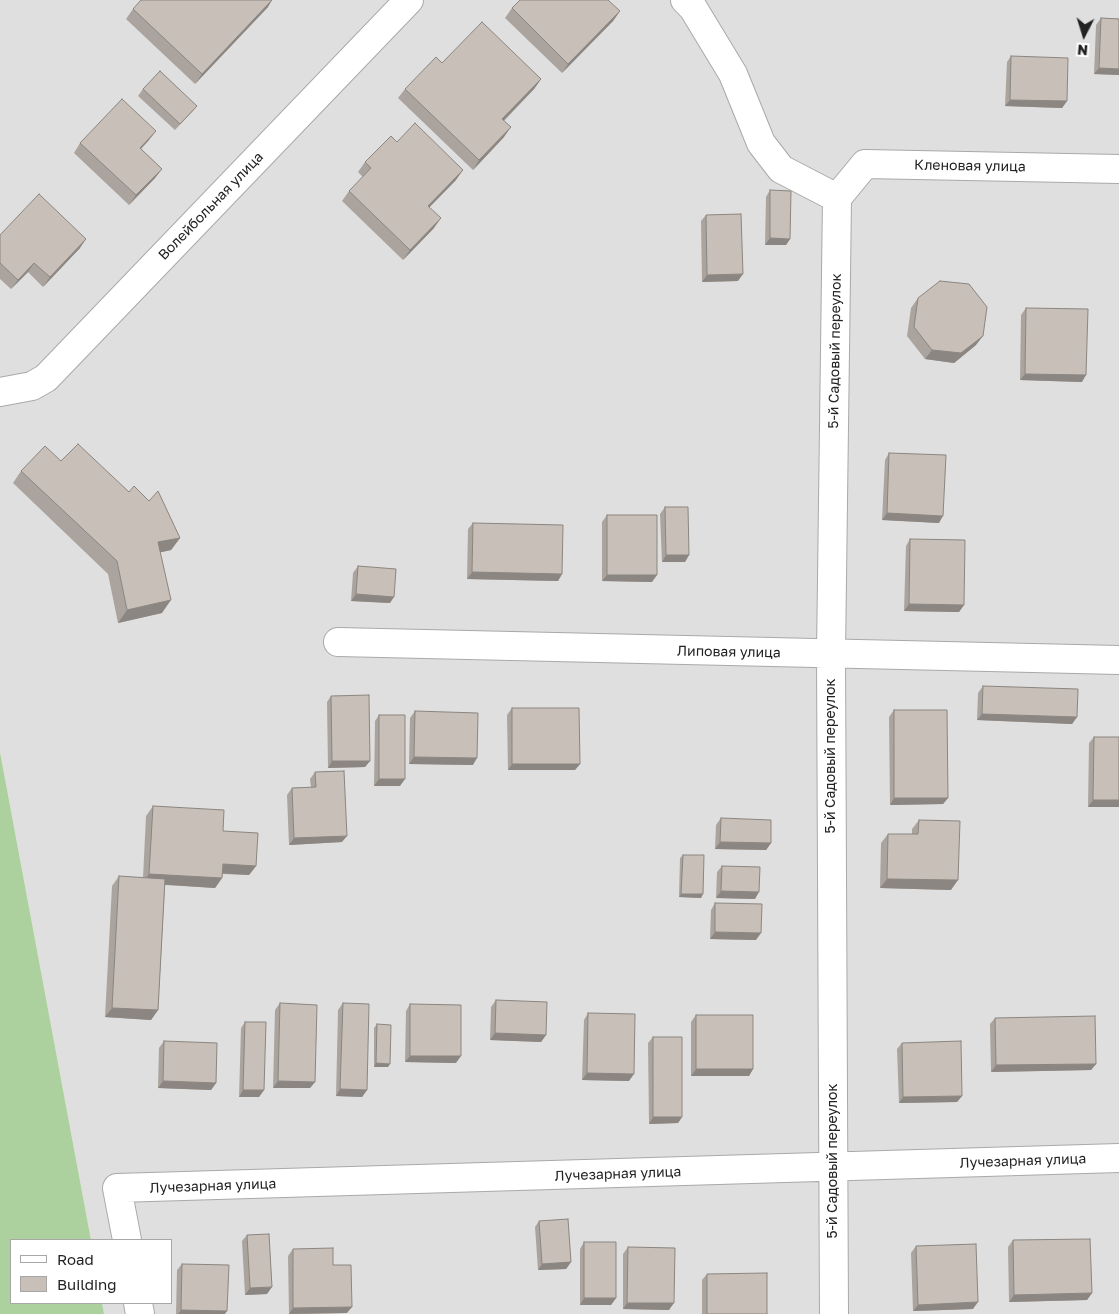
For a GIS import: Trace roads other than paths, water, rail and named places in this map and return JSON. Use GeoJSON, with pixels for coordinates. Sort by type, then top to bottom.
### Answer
{"type":"FeatureCollection","features":[{"type":"Feature","properties":{"kind":"street","name":"Волейбольная улица"},"geometry":{"type":"LineString","coordinates":[[1,392],[32,386],[46,378],[409,0]]}},
{"type":"Feature","properties":{"kind":"street"},"geometry":{"type":"LineString","coordinates":[[685,0],[693,8],[733,74],[761,144],[781,169],[838,198]]}},
{"type":"Feature","properties":{"kind":"street","name":"Кленовая улица"},"geometry":{"type":"LineString","coordinates":[[838,198],[865,164],[1119,169]]}},
{"type":"Feature","properties":{"kind":"street","name":"5-й Садовый переулок"},"geometry":{"type":"LineString","coordinates":[[834,1314],[830,654],[838,198]]}},
{"type":"Feature","properties":{"kind":"street","name":"Липовая улица"},"geometry":{"type":"LineString","coordinates":[[338,642],[1119,660]]}},
{"type":"Feature","properties":{"kind":"street","name":"Лучезарная улица"},"geometry":{"type":"LineString","coordinates":[[127,1239],[117,1188],[1119,1158]]}}]}
